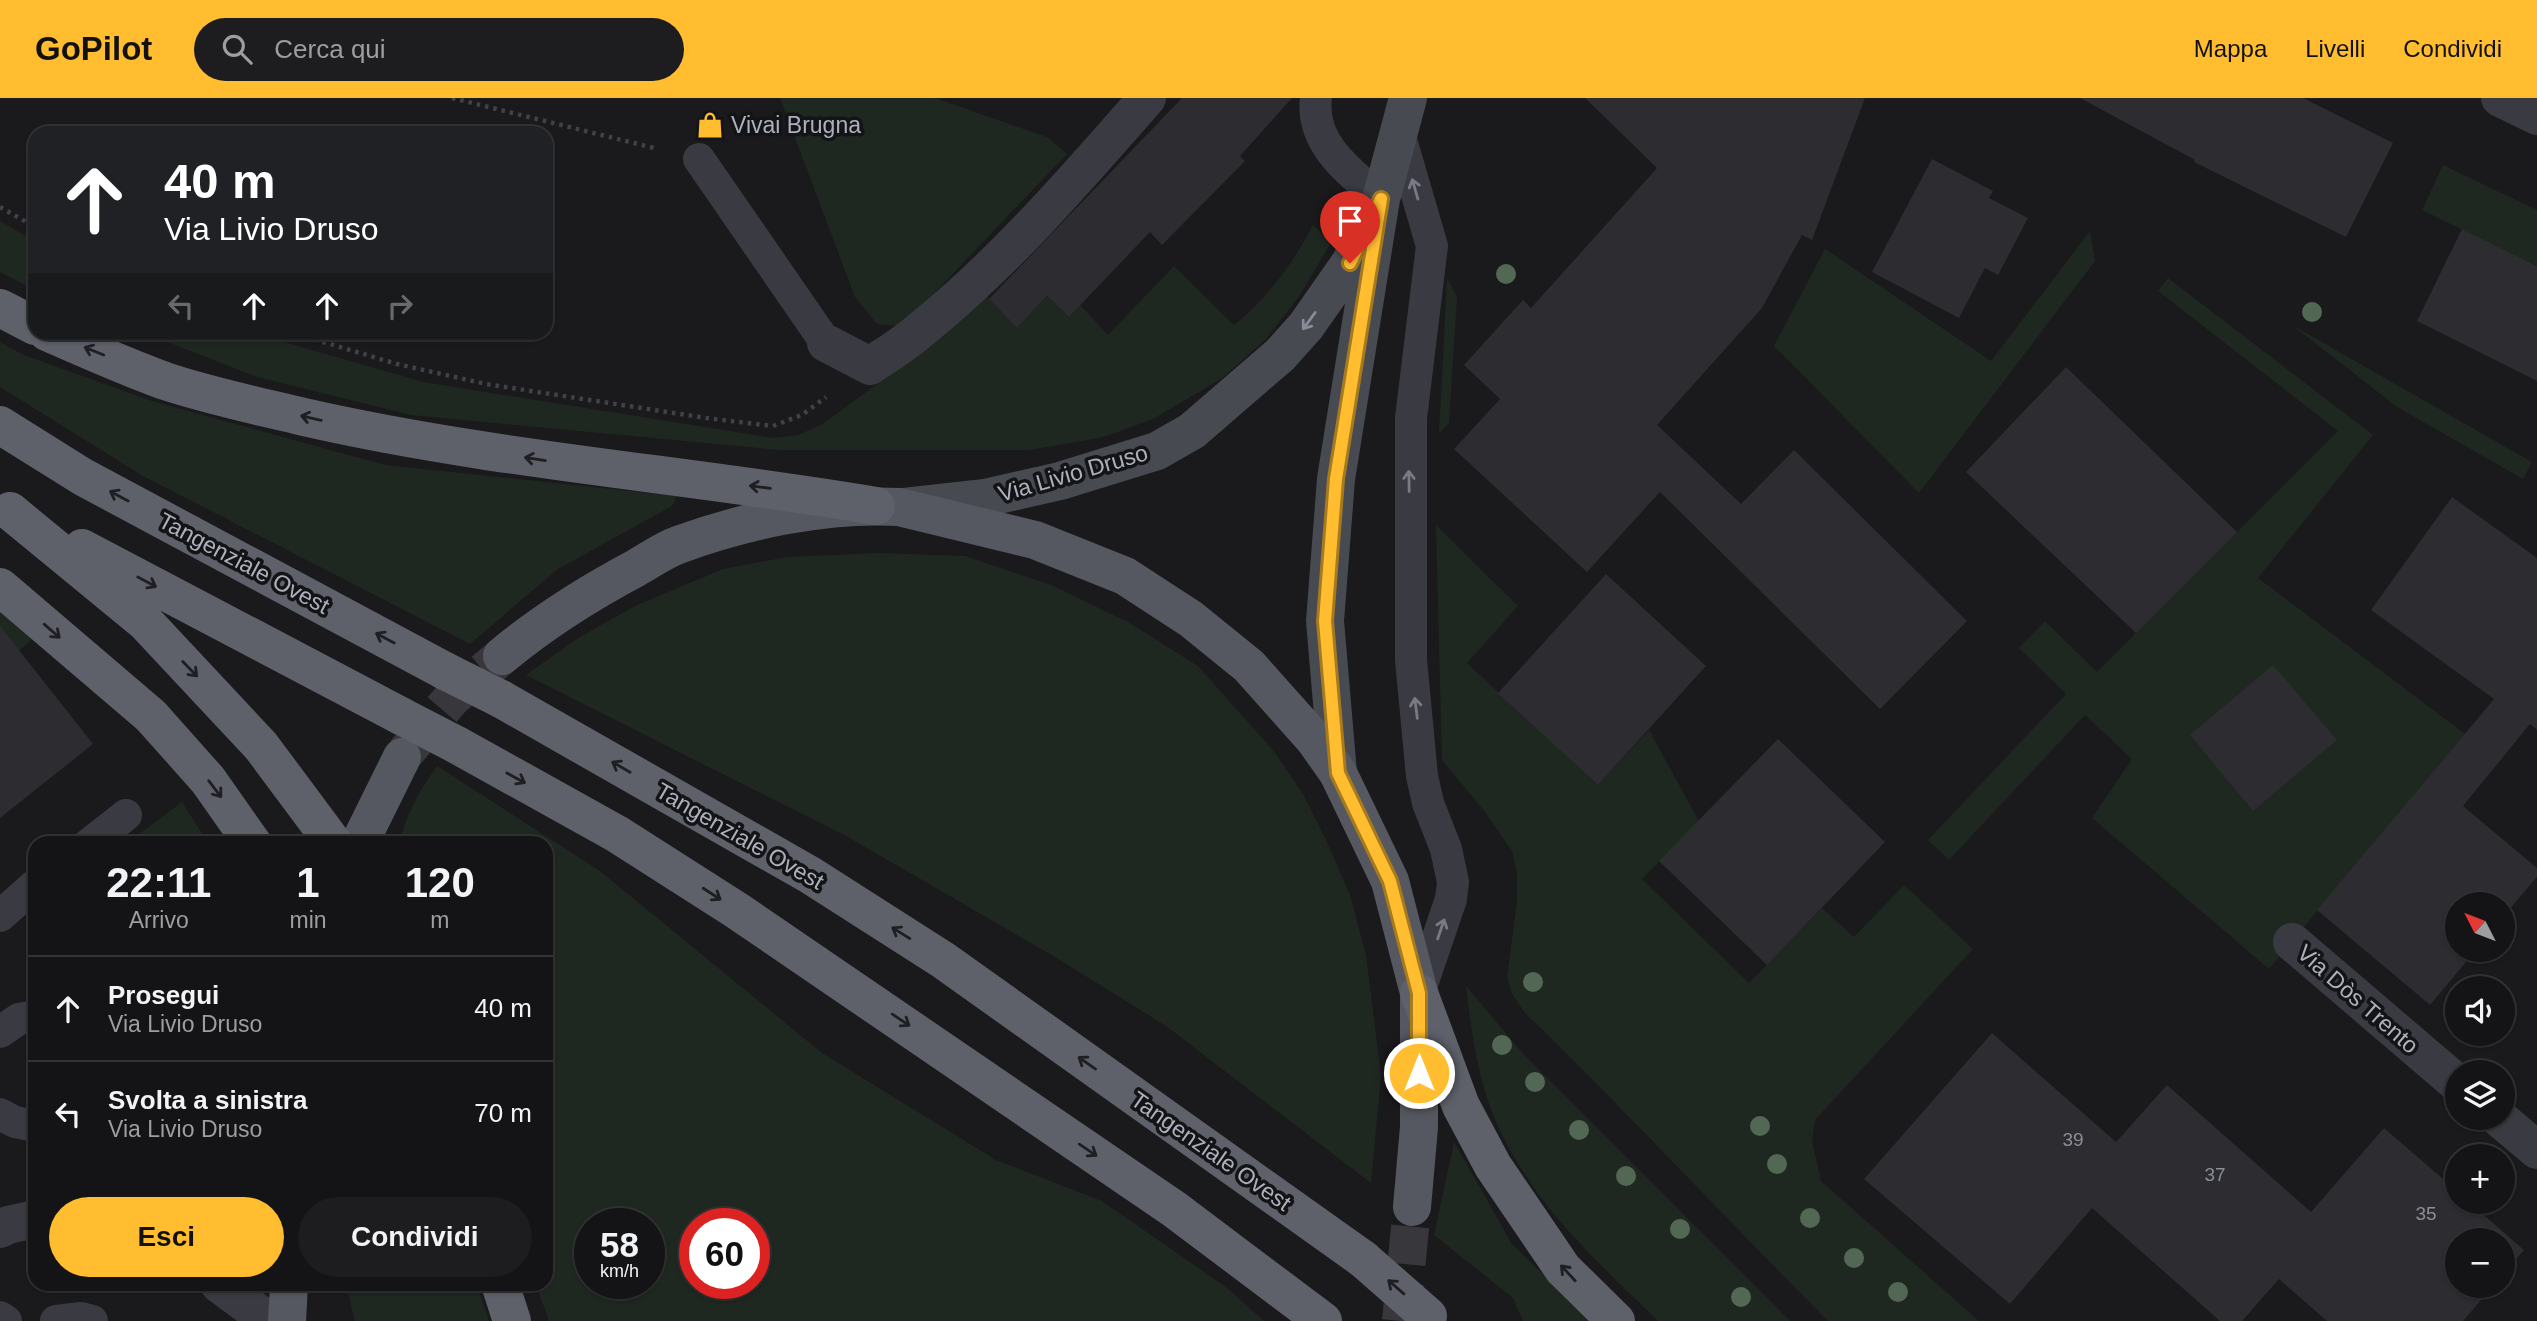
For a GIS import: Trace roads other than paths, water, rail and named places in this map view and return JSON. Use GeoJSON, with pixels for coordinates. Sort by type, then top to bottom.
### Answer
{"type":"FeatureCollection","features":[{"type":"Feature","properties":{"kind":"highway"},"geometry":{"type":"LineString","coordinates":[[0,308],[28,322]]}},
{"type":"Feature","properties":{"kind":"highway"},"geometry":{"type":"LineString","coordinates":[[66,340],[166,381],[390,436],[546,461],[766,487],[888,507]]}},
{"type":"Feature","properties":{"kind":"highway","name":"Tangenziale Ovest"},"geometry":{"type":"LineString","coordinates":[[0,425],[83,477],[501,699],[810,876],[943,960],[1363,1259],[1431,1318]]}},
{"type":"Feature","properties":{"kind":"highway"},"geometry":{"type":"LineString","coordinates":[[5,507],[457,745],[618,834],[747,917],[1174,1209],[1323,1321]]}},
{"type":"Feature","properties":{"kind":"highway"},"geometry":{"type":"LineString","coordinates":[[5,507],[145,621],[261,746],[337,836]]}},
{"type":"Feature","properties":{"kind":"highway"},"geometry":{"type":"LineString","coordinates":[[0,587],[151,716],[208,780],[247,836]]}},
{"type":"Feature","properties":{"kind":"highway"},"geometry":{"type":"LineString","coordinates":[[1419,993],[1461,1106],[1493,1166],[1563,1269],[1616,1321]]}},
{"type":"Feature","properties":{"kind":"highway"},"geometry":{"type":"LineString","coordinates":[[502,1291],[512,1321]]}},
{"type":"Feature","properties":{"kind":"main road","name":"Via Livio Druso"},"geometry":{"type":"LineString","coordinates":[[1338,773],[1325,621],[1336,479],[1381,199],[1403,115]]}},
{"type":"Feature","properties":{"kind":"main road","name":"Via Livio Druso"},"geometry":{"type":"LineString","coordinates":[[888,507],[985,498],[1060,481],[1157,451],[1192,431],[1271,364],[1306,326],[1350,263],[1381,199]]}},
{"type":"Feature","properties":{"kind":"main road"},"geometry":{"type":"LineString","coordinates":[[502,656],[533,630],[589,594],[677,545],[747,525],[811,512],[888,507],[1035,540],[1125,576],[1191,619],[1248,666],[1314,738],[1338,773],[1390,881],[1419,993],[1419,1127],[1412,1207]]}},
{"type":"Feature","properties":{"kind":"main road"},"geometry":{"type":"LineString","coordinates":[[343,836],[402,757]]}},
{"type":"Feature","properties":{"kind":"main road"},"geometry":{"type":"LineString","coordinates":[[287,1321],[289,1291]]}},
{"type":"Feature","properties":{"kind":"street"},"geometry":{"type":"LineString","coordinates":[[826,343],[870,366],[917,333],[995,262],[1074,181],[1147,98]]}},
{"type":"Feature","properties":{"kind":"street"},"geometry":{"type":"LineString","coordinates":[[2500,98],[2537,116]]}},
{"type":"Feature","properties":{"kind":"street","name":"Via Dòs Trento"},"geometry":{"type":"LineString","coordinates":[[2291,942],[2445,1073]]}},
{"type":"Feature","properties":{"kind":"street"},"geometry":{"type":"LineString","coordinates":[[2513,1130],[2537,1150]]}},
{"type":"Feature","properties":{"kind":"street"},"geometry":{"type":"LineString","coordinates":[[0,1229],[28,1221]]}},
{"type":"Feature","properties":{"kind":"street"},"geometry":{"type":"LineString","coordinates":[[228,1291],[269,1321]]}},
{"type":"Feature","properties":{"kind":"lane"},"geometry":{"type":"LineString","coordinates":[[1316,98],[1316,120],[1327,146],[1341,163],[1381,199]]}},
{"type":"Feature","properties":{"kind":"lane"},"geometry":{"type":"LineString","coordinates":[[1403,115],[1432,246],[1411,418],[1411,660],[1424,785],[1446,849],[1453,882],[1451,899],[1419,993]]}},
{"type":"Feature","properties":{"kind":"lane"},"geometry":{"type":"LineString","coordinates":[[699,159],[826,343]]}},
{"type":"Feature","properties":{"kind":"lane"},"geometry":{"type":"LineString","coordinates":[[99,836],[126,814]]}},
{"type":"Feature","properties":{"kind":"lane"},"geometry":{"type":"LineString","coordinates":[[0,916],[28,891]]}},
{"type":"Feature","properties":{"kind":"lane"},"geometry":{"type":"LineString","coordinates":[[0,1032],[19,1019],[28,1017]]}},
{"type":"Feature","properties":{"kind":"lane"},"geometry":{"type":"LineString","coordinates":[[0,1114],[15,1122],[28,1125]]}},
{"type":"Feature","properties":{"kind":"lane"},"geometry":{"type":"LineString","coordinates":[[0,1317],[6,1321]]}},
{"type":"Feature","properties":{"kind":"lane"},"geometry":{"type":"LineString","coordinates":[[56,1321],[81,1318],[92,1321]]}},
{"type":"Feature","properties":{"kind":"tunnel"},"geometry":{"type":"LineString","coordinates":[[405,753],[452,698],[502,656]]}},
{"type":"Feature","properties":{"kind":"tunnel"},"geometry":{"type":"LineString","coordinates":[[1401,1321],[1412,1207]]}},
{"type":"Feature","properties":{"kind":"place","name":"Vivai Brugna"},"geometry":{"type":"Point","coordinates":[710,125]}}]}
